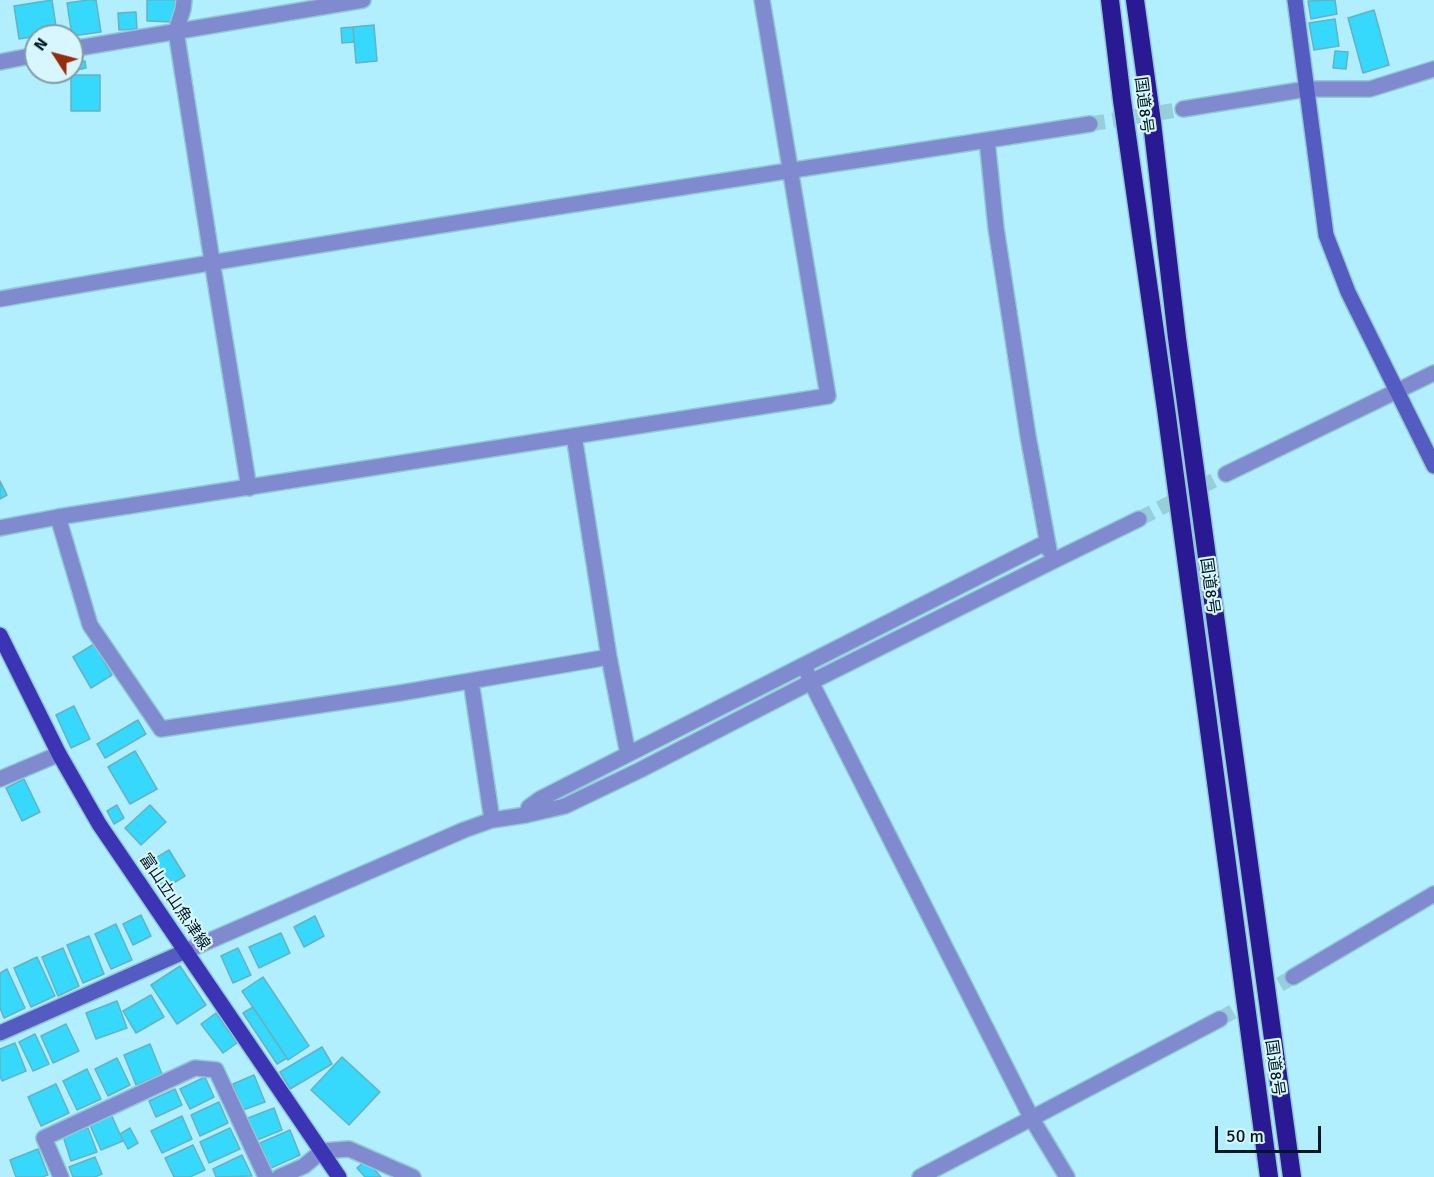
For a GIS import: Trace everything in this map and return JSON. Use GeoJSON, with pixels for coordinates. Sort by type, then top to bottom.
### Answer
{"type":"FeatureCollection","features":[{"type":"Feature","properties":{"kind":"highway","name":"国道8号"},"geometry":{"type":"LineString","coordinates":[[1110,0],[1269,1177]]}},
{"type":"Feature","properties":{"kind":"highway","name":"国道8号"},"geometry":{"type":"LineString","coordinates":[[1134,0],[1152,122],[1177,338],[1292,1177]]}},
{"type":"Feature","properties":{"kind":"main road","name":"富山立山魚津線"},"geometry":{"type":"LineString","coordinates":[[0,635],[59,754],[99,824],[339,1177]]}},
{"type":"Feature","properties":{"kind":"street"},"geometry":{"type":"LineString","coordinates":[[184,0],[176,31],[249,488]]}},
{"type":"Feature","properties":{"kind":"street"},"geometry":{"type":"LineString","coordinates":[[84,47],[363,0]]}},
{"type":"Feature","properties":{"kind":"street"},"geometry":{"type":"LineString","coordinates":[[0,528],[828,396],[792,169],[762,0]]}},
{"type":"Feature","properties":{"kind":"street"},"geometry":{"type":"LineString","coordinates":[[1295,0],[1326,235],[1348,292],[1434,466]]}},
{"type":"Feature","properties":{"kind":"street"},"geometry":{"type":"LineString","coordinates":[[0,62],[24,57]]}},
{"type":"Feature","properties":{"kind":"street"},"geometry":{"type":"LineString","coordinates":[[1183,109],[1307,89],[1370,89],[1434,69]]}},
{"type":"Feature","properties":{"kind":"street"},"geometry":{"type":"LineString","coordinates":[[0,298],[212,261],[1090,124]]}},
{"type":"Feature","properties":{"kind":"street"},"geometry":{"type":"LineString","coordinates":[[987,140],[996,228],[1028,436],[1051,562]]}},
{"type":"Feature","properties":{"kind":"street"},"geometry":{"type":"LineString","coordinates":[[1226,474],[1434,373]]}},
{"type":"Feature","properties":{"kind":"street"},"geometry":{"type":"LineString","coordinates":[[574,436],[609,657],[628,754]]}},
{"type":"Feature","properties":{"kind":"street"},"geometry":{"type":"LineString","coordinates":[[58,518],[90,625],[161,729],[609,657]]}},
{"type":"Feature","properties":{"kind":"street"},"geometry":{"type":"LineString","coordinates":[[0,1033],[464,830],[492,820],[565,806],[1139,519]]}},
{"type":"Feature","properties":{"kind":"street"},"geometry":{"type":"LineString","coordinates":[[526,814],[529,807],[540,799],[1047,542]]}},
{"type":"Feature","properties":{"kind":"street"},"geometry":{"type":"LineString","coordinates":[[804,665],[1032,1119],[1067,1177]]}},
{"type":"Feature","properties":{"kind":"street"},"geometry":{"type":"LineString","coordinates":[[471,681],[492,820]]}},
{"type":"Feature","properties":{"kind":"street"},"geometry":{"type":"LineString","coordinates":[[0,780],[59,754]]}},
{"type":"Feature","properties":{"kind":"street"},"geometry":{"type":"LineString","coordinates":[[1293,977],[1434,894]]}},
{"type":"Feature","properties":{"kind":"street"},"geometry":{"type":"LineString","coordinates":[[920,1177],[1220,1019]]}},
{"type":"Feature","properties":{"kind":"street"},"geometry":{"type":"LineString","coordinates":[[61,1177],[44,1138],[195,1068],[216,1070],[266,1177]]}},
{"type":"Feature","properties":{"kind":"street"},"geometry":{"type":"LineString","coordinates":[[279,1177],[304,1166],[322,1151],[349,1149],[413,1177]]}},
{"type":"Feature","properties":{"kind":"building"},"geometry":{"type":"Polygon","coordinates":[[[52,0],[56,24],[24,24],[24,38],[19,39],[14,6],[52,0]]]}},
{"type":"Feature","properties":{"kind":"building"},"geometry":{"type":"Polygon","coordinates":[[[96,0],[101,32],[84,34],[84,24],[70,24],[67,3],[96,0]]]}},
{"type":"Feature","properties":{"kind":"building"},"geometry":{"type":"Polygon","coordinates":[[[147,0],[175,0],[174,22],[147,21],[147,0]]]}},
{"type":"Feature","properties":{"kind":"building"},"geometry":{"type":"Polygon","coordinates":[[[1335,0],[1337,14],[1311,19],[1308,1],[1335,0]]]}},
{"type":"Feature","properties":{"kind":"building"},"geometry":{"type":"Polygon","coordinates":[[[1374,10],[1389,65],[1363,73],[1348,18],[1374,10]]]}},
{"type":"Feature","properties":{"kind":"building"},"geometry":{"type":"Polygon","coordinates":[[[136,12],[137,29],[119,30],[118,13],[136,12]]]}},
{"type":"Feature","properties":{"kind":"building"},"geometry":{"type":"Polygon","coordinates":[[[1335,19],[1339,46],[1314,50],[1309,23],[1335,19]]]}},
{"type":"Feature","properties":{"kind":"building"},"geometry":{"type":"Polygon","coordinates":[[[374,25],[377,61],[356,63],[353,27],[374,25]]]}},
{"type":"Feature","properties":{"kind":"building"},"geometry":{"type":"Polygon","coordinates":[[[353,27],[354,42],[342,43],[341,28],[353,27]]]}},
{"type":"Feature","properties":{"kind":"building"},"geometry":{"type":"Polygon","coordinates":[[[1335,51],[1348,52],[1346,69],[1333,68],[1335,51]]]}},
{"type":"Feature","properties":{"kind":"building"},"geometry":{"type":"Polygon","coordinates":[[[84,75],[100,75],[100,111],[71,111],[71,84],[84,84],[84,75]]]}},
{"type":"Feature","properties":{"kind":"building"},"geometry":{"type":"Polygon","coordinates":[[[0,481],[7,495],[0,499],[0,481]]]}},
{"type":"Feature","properties":{"kind":"building"},"geometry":{"type":"Polygon","coordinates":[[[94,644],[112,675],[91,688],[73,657],[94,644]]]}},
{"type":"Feature","properties":{"kind":"building"},"geometry":{"type":"Polygon","coordinates":[[[74,706],[90,739],[71,748],[56,715],[74,706]]]}},
{"type":"Feature","properties":{"kind":"building"},"geometry":{"type":"Polygon","coordinates":[[[138,720],[146,734],[105,758],[97,744],[138,720]]]}},
{"type":"Feature","properties":{"kind":"building"},"geometry":{"type":"Polygon","coordinates":[[[135,751],[157,789],[130,804],[108,767],[135,751]]]}},
{"type":"Feature","properties":{"kind":"building"},"geometry":{"type":"Polygon","coordinates":[[[24,779],[40,812],[22,821],[6,788],[24,779]]]}},
{"type":"Feature","properties":{"kind":"building"},"geometry":{"type":"Polygon","coordinates":[[[117,805],[124,818],[114,824],[107,811],[117,805]]]}},
{"type":"Feature","properties":{"kind":"building"},"geometry":{"type":"Polygon","coordinates":[[[150,805],[166,822],[141,845],[125,828],[150,805]]]}},
{"type":"Feature","properties":{"kind":"building"},"geometry":{"type":"Polygon","coordinates":[[[169,850],[185,876],[162,890],[146,864],[169,850]]]}},
{"type":"Feature","properties":{"kind":"building"},"geometry":{"type":"Polygon","coordinates":[[[141,915],[151,936],[133,945],[123,924],[141,915]]]}},
{"type":"Feature","properties":{"kind":"building"},"geometry":{"type":"Polygon","coordinates":[[[315,916],[324,936],[304,947],[294,927],[315,916]]]}},
{"type":"Feature","properties":{"kind":"building"},"geometry":{"type":"Polygon","coordinates":[[[116,924],[132,960],[111,969],[95,934],[116,924]]]}},
{"type":"Feature","properties":{"kind":"building"},"geometry":{"type":"Polygon","coordinates":[[[281,933],[290,953],[259,968],[249,947],[281,933]]]}},
{"type":"Feature","properties":{"kind":"building"},"geometry":{"type":"Polygon","coordinates":[[[89,936],[104,974],[83,983],[67,945],[89,936]]]}},
{"type":"Feature","properties":{"kind":"building"},"geometry":{"type":"Polygon","coordinates":[[[63,948],[79,986],[58,996],[42,957],[63,948]]]}},
{"type":"Feature","properties":{"kind":"building"},"geometry":{"type":"Polygon","coordinates":[[[238,948],[251,975],[233,983],[221,956],[238,948]]]}},
{"type":"Feature","properties":{"kind":"building"},"geometry":{"type":"Polygon","coordinates":[[[37,957],[55,996],[31,1007],[14,968],[37,957]]]}},
{"type":"Feature","properties":{"kind":"building"},"geometry":{"type":"Polygon","coordinates":[[[180,966],[206,1005],[177,1024],[151,985],[180,966]]]}},
{"type":"Feature","properties":{"kind":"building"},"geometry":{"type":"Polygon","coordinates":[[[7,969],[25,1008],[4,1018],[0,1008],[0,973],[7,969]]]}},
{"type":"Feature","properties":{"kind":"building"},"geometry":{"type":"Polygon","coordinates":[[[263,977],[309,1046],[288,1060],[242,991],[263,977]]]}},
{"type":"Feature","properties":{"kind":"building"},"geometry":{"type":"Polygon","coordinates":[[[151,995],[164,1017],[136,1033],[123,1011],[151,995]]]}},
{"type":"Feature","properties":{"kind":"building"},"geometry":{"type":"Polygon","coordinates":[[[117,1001],[127,1028],[96,1039],[86,1013],[117,1001]]]}},
{"type":"Feature","properties":{"kind":"building"},"geometry":{"type":"Polygon","coordinates":[[[253,1007],[287,1058],[277,1064],[243,1013],[253,1007]]]}},
{"type":"Feature","properties":{"kind":"building"},"geometry":{"type":"Polygon","coordinates":[[[216,1013],[237,1043],[223,1053],[201,1024],[216,1013]]]}},
{"type":"Feature","properties":{"kind":"building"},"geometry":{"type":"Polygon","coordinates":[[[66,1024],[79,1051],[53,1063],[41,1036],[66,1024]]]}},
{"type":"Feature","properties":{"kind":"building"},"geometry":{"type":"Polygon","coordinates":[[[35,1034],[49,1064],[33,1071],[19,1042],[35,1034]]]}},
{"type":"Feature","properties":{"kind":"building"},"geometry":{"type":"Polygon","coordinates":[[[15,1043],[26,1071],[2,1081],[0,1049],[15,1043]]]}},
{"type":"Feature","properties":{"kind":"building"},"geometry":{"type":"Polygon","coordinates":[[[150,1044],[162,1074],[136,1085],[124,1055],[150,1044]]]}},
{"type":"Feature","properties":{"kind":"building"},"geometry":{"type":"Polygon","coordinates":[[[322,1047],[332,1064],[290,1089],[280,1072],[322,1047]]]}},
{"type":"Feature","properties":{"kind":"building"},"geometry":{"type":"Polygon","coordinates":[[[342,1057],[380,1092],[349,1125],[311,1090],[342,1057]]]}},
{"type":"Feature","properties":{"kind":"building"},"geometry":{"type":"Polygon","coordinates":[[[117,1058],[130,1085],[108,1096],[95,1069],[117,1058]]]}},
{"type":"Feature","properties":{"kind":"building"},"geometry":{"type":"Polygon","coordinates":[[[87,1069],[101,1099],[77,1110],[63,1081],[87,1069]]]}},
{"type":"Feature","properties":{"kind":"building"},"geometry":{"type":"Polygon","coordinates":[[[254,1075],[265,1102],[243,1110],[233,1084],[254,1075]]]}},
{"type":"Feature","properties":{"kind":"building"},"geometry":{"type":"Polygon","coordinates":[[[205,1077],[214,1097],[190,1109],[180,1089],[205,1077]]]}},
{"type":"Feature","properties":{"kind":"building"},"geometry":{"type":"Polygon","coordinates":[[[56,1084],[69,1113],[41,1126],[28,1097],[56,1084]]]}},
{"type":"Feature","properties":{"kind":"building"},"geometry":{"type":"Polygon","coordinates":[[[175,1089],[182,1105],[156,1117],[149,1101],[175,1089]]]}},
{"type":"Feature","properties":{"kind":"building"},"geometry":{"type":"Polygon","coordinates":[[[219,1102],[228,1123],[200,1136],[191,1115],[219,1102]]]}},
{"type":"Feature","properties":{"kind":"building"},"geometry":{"type":"Polygon","coordinates":[[[274,1108],[282,1130],[257,1140],[248,1118],[274,1108]]]}},
{"type":"Feature","properties":{"kind":"building"},"geometry":{"type":"Polygon","coordinates":[[[111,1114],[123,1141],[101,1150],[89,1123],[111,1114]]]}},
{"type":"Feature","properties":{"kind":"building"},"geometry":{"type":"Polygon","coordinates":[[[182,1116],[192,1139],[162,1153],[151,1131],[182,1116]]]}},
{"type":"Feature","properties":{"kind":"building"},"geometry":{"type":"Polygon","coordinates":[[[88,1128],[97,1152],[71,1161],[63,1136],[88,1128]]]}},
{"type":"Feature","properties":{"kind":"building"},"geometry":{"type":"Polygon","coordinates":[[[130,1128],[138,1143],[128,1149],[120,1134],[130,1128]]]}},
{"type":"Feature","properties":{"kind":"building"},"geometry":{"type":"Polygon","coordinates":[[[230,1128],[240,1149],[209,1163],[200,1142],[230,1128]]]}},
{"type":"Feature","properties":{"kind":"building"},"geometry":{"type":"Polygon","coordinates":[[[290,1130],[300,1155],[271,1168],[260,1143],[290,1130]]]}},
{"type":"Feature","properties":{"kind":"building"},"geometry":{"type":"Polygon","coordinates":[[[193,1145],[205,1170],[190,1177],[174,1177],[165,1158],[193,1145]]]}},
{"type":"Feature","properties":{"kind":"building"},"geometry":{"type":"Polygon","coordinates":[[[38,1149],[48,1175],[16,1177],[10,1160],[38,1149]]]}},
{"type":"Feature","properties":{"kind":"building"},"geometry":{"type":"Polygon","coordinates":[[[242,1155],[252,1176],[216,1177],[213,1169],[242,1155]]]}},
{"type":"Feature","properties":{"kind":"building"},"geometry":{"type":"Polygon","coordinates":[[[95,1157],[102,1174],[95,1177],[73,1177],[69,1167],[95,1157]]]}},
{"type":"Feature","properties":{"kind":"building"},"geometry":{"type":"Polygon","coordinates":[[[366,1160],[381,1177],[365,1177],[357,1168],[366,1160]]]}},
{"type":"Feature","properties":{"kind":"tunnel"},"geometry":{"type":"LineString","coordinates":[[1090,124],[1183,109]]}},
{"type":"Feature","properties":{"kind":"tunnel"},"geometry":{"type":"LineString","coordinates":[[1139,519],[1226,474]]}},
{"type":"Feature","properties":{"kind":"tunnel"},"geometry":{"type":"LineString","coordinates":[[1220,1019],[1293,977]]}}]}
